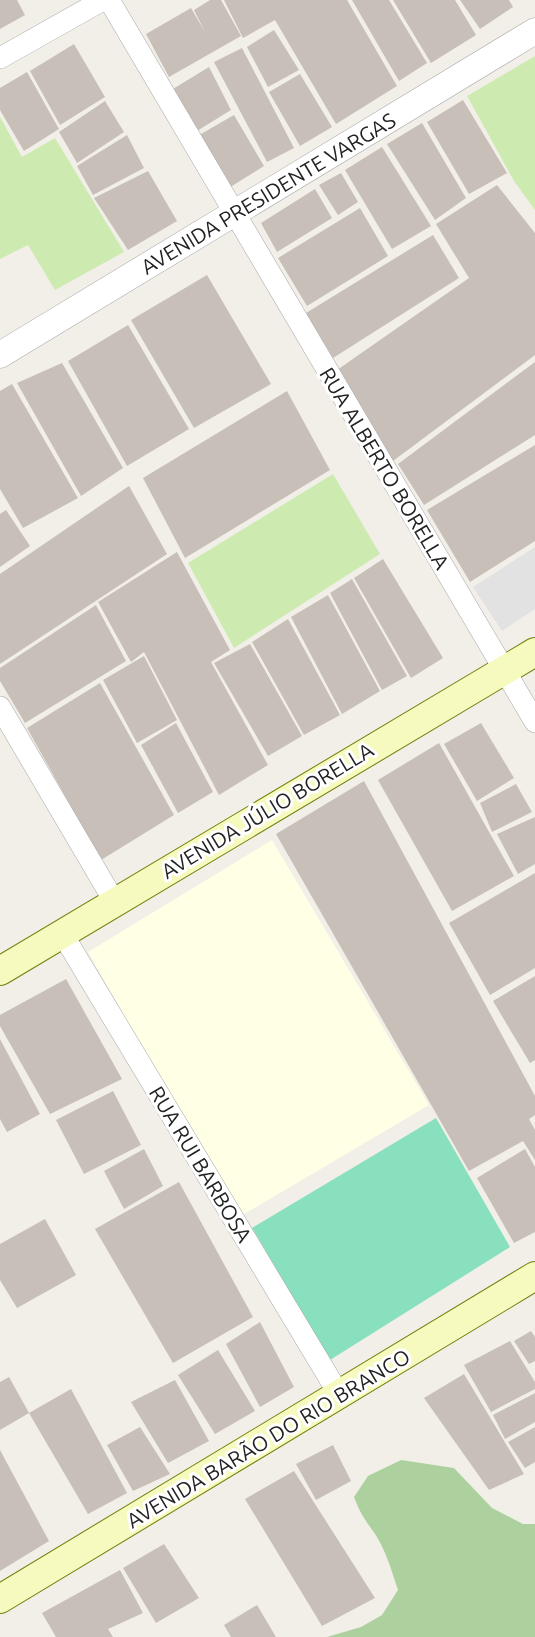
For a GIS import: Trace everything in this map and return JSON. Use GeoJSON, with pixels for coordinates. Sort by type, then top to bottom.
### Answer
{"type":"FeatureCollection","features":[{"type":"Feature","properties":{"kind":"main road","name":"AVENIDA JÚLIO BORELLA"},"geometry":{"type":"LineString","coordinates":[[0,971],[535,652]]}},
{"type":"Feature","properties":{"kind":"main road","name":"AVENIDA BARÃO DO RIO BRANCO"},"geometry":{"type":"LineString","coordinates":[[0,1599],[340,1396],[535,1276]]}},
{"type":"Feature","properties":{"kind":"street"},"geometry":{"type":"LineString","coordinates":[[0,58],[104,0]]}},
{"type":"Feature","properties":{"kind":"street","name":"RUA ALBERTO BORELLA"},"geometry":{"type":"LineString","coordinates":[[109,0],[535,722]]}},
{"type":"Feature","properties":{"kind":"street","name":"AVENIDA PRESIDENTE VARGAS"},"geometry":{"type":"LineString","coordinates":[[0,355],[535,30]]}},
{"type":"Feature","properties":{"kind":"street"},"geometry":{"type":"LineString","coordinates":[[0,707],[114,901]]}},
{"type":"Feature","properties":{"kind":"street","name":"RUA RUI BARBOSA"},"geometry":{"type":"LineString","coordinates":[[62,933],[340,1396]]}},
{"type":"Feature","properties":{"kind":"shaded area"},"geometry":{"type":"Polygon","coordinates":[[[535,547],[535,609],[502,631],[473,587],[535,547]]]}},
{"type":"Feature","properties":{"kind":"shaded area"},"geometry":{"type":"Polygon","coordinates":[[[272,840],[429,1105],[239,1217],[88,952],[272,840]]]}},
{"type":"Feature","properties":{"kind":"green space"},"geometry":{"type":"Polygon","coordinates":[[[535,56],[535,210],[514,181],[467,96],[535,56]]]}},
{"type":"Feature","properties":{"kind":"green space"},"geometry":{"type":"Polygon","coordinates":[[[0,117],[22,157],[55,138],[124,252],[55,290],[28,245],[0,259],[0,117]]]}},
{"type":"Feature","properties":{"kind":"green space"},"geometry":{"type":"Polygon","coordinates":[[[333,474],[380,554],[234,648],[188,563],[333,474]]]}},
{"type":"Feature","properties":{"kind":"green space"},"geometry":{"type":"Polygon","coordinates":[[[436,1118],[510,1247],[330,1360],[252,1228],[436,1118]]]}},
{"type":"Feature","properties":{"kind":"green space"},"geometry":{"type":"Polygon","coordinates":[[[401,1460],[454,1468],[492,1508],[523,1524],[535,1524],[535,1637],[327,1637],[361,1627],[382,1615],[398,1590],[384,1550],[354,1497],[368,1476],[401,1460]]]}},
{"type":"Feature","properties":{"kind":"building"},"geometry":{"type":"Polygon","coordinates":[[[0,0],[17,0],[25,15],[0,29],[0,0]]]}},
{"type":"Feature","properties":{"kind":"building"},"geometry":{"type":"Polygon","coordinates":[[[210,0],[221,0],[241,36],[169,77],[146,34],[191,8],[205,32],[194,10],[210,0]]]}},
{"type":"Feature","properties":{"kind":"building"},"geometry":{"type":"Polygon","coordinates":[[[224,0],[347,0],[397,86],[336,124],[275,20],[243,38],[224,0]]]}},
{"type":"Feature","properties":{"kind":"building"},"geometry":{"type":"Polygon","coordinates":[[[352,0],[389,0],[427,63],[399,81],[352,0]]]}},
{"type":"Feature","properties":{"kind":"building"},"geometry":{"type":"Polygon","coordinates":[[[393,0],[455,0],[476,35],[431,63],[393,0]]]}},
{"type":"Feature","properties":{"kind":"building"},"geometry":{"type":"Polygon","coordinates":[[[460,0],[509,0],[513,7],[480,29],[460,0]]]}},
{"type":"Feature","properties":{"kind":"building"},"geometry":{"type":"Polygon","coordinates":[[[274,30],[299,70],[268,87],[247,47],[274,30]]]}},
{"type":"Feature","properties":{"kind":"building"},"geometry":{"type":"Polygon","coordinates":[[[74,44],[105,97],[60,125],[30,71],[74,44]]]}},
{"type":"Feature","properties":{"kind":"building"},"geometry":{"type":"Polygon","coordinates":[[[242,48],[294,148],[267,162],[214,62],[242,48]]]}},
{"type":"Feature","properties":{"kind":"building"},"geometry":{"type":"Polygon","coordinates":[[[209,67],[231,110],[192,134],[168,92],[209,67]]]}},
{"type":"Feature","properties":{"kind":"building"},"geometry":{"type":"Polygon","coordinates":[[[27,72],[59,129],[24,151],[0,110],[0,88],[27,72]]]}},
{"type":"Feature","properties":{"kind":"building"},"geometry":{"type":"Polygon","coordinates":[[[300,74],[332,127],[300,146],[269,92],[300,74]]]}},
{"type":"Feature","properties":{"kind":"building"},"geometry":{"type":"Polygon","coordinates":[[[463,100],[507,173],[469,194],[427,122],[463,100]]]}},
{"type":"Feature","properties":{"kind":"building"},"geometry":{"type":"Polygon","coordinates":[[[105,101],[124,132],[77,163],[59,132],[105,101]]]}},
{"type":"Feature","properties":{"kind":"building"},"geometry":{"type":"Polygon","coordinates":[[[234,115],[264,166],[224,191],[194,138],[234,115]]]}},
{"type":"Feature","properties":{"kind":"building"},"geometry":{"type":"Polygon","coordinates":[[[422,123],[466,198],[435,220],[387,144],[422,123]]]}},
{"type":"Feature","properties":{"kind":"building"},"geometry":{"type":"Polygon","coordinates":[[[127,135],[144,168],[93,195],[77,166],[127,135]]]}},
{"type":"Feature","properties":{"kind":"building"},"geometry":{"type":"Polygon","coordinates":[[[382,147],[431,226],[392,249],[345,170],[382,147]]]}},
{"type":"Feature","properties":{"kind":"building"},"geometry":{"type":"Polygon","coordinates":[[[148,171],[177,221],[128,250],[94,198],[148,171]]]}},
{"type":"Feature","properties":{"kind":"building"},"geometry":{"type":"Polygon","coordinates":[[[341,173],[358,202],[338,215],[319,185],[341,173]]]}},
{"type":"Feature","properties":{"kind":"building"},"geometry":{"type":"Polygon","coordinates":[[[497,185],[535,233],[535,355],[393,461],[337,370],[469,278],[436,224],[497,185]]]}},
{"type":"Feature","properties":{"kind":"building"},"geometry":{"type":"Polygon","coordinates":[[[315,189],[332,218],[277,252],[261,223],[315,189]]]}},
{"type":"Feature","properties":{"kind":"building"},"geometry":{"type":"Polygon","coordinates":[[[360,208],[388,256],[307,306],[278,258],[360,208]]]}},
{"type":"Feature","properties":{"kind":"building"},"geometry":{"type":"Polygon","coordinates":[[[433,235],[459,278],[333,358],[306,313],[433,235]]]}},
{"type":"Feature","properties":{"kind":"building"},"geometry":{"type":"Polygon","coordinates":[[[207,275],[271,384],[194,428],[131,320],[207,275]]]}},
{"type":"Feature","properties":{"kind":"building"},"geometry":{"type":"Polygon","coordinates":[[[128,325],[189,429],[127,466],[68,361],[128,325]]]}},
{"type":"Feature","properties":{"kind":"building"},"geometry":{"type":"Polygon","coordinates":[[[535,362],[535,435],[424,505],[398,464],[535,362]]]}},
{"type":"Feature","properties":{"kind":"building"},"geometry":{"type":"Polygon","coordinates":[[[62,363],[123,468],[81,496],[17,383],[62,363]]]}},
{"type":"Feature","properties":{"kind":"building"},"geometry":{"type":"Polygon","coordinates":[[[12,384],[78,498],[23,528],[0,489],[0,391],[12,384]]]}},
{"type":"Feature","properties":{"kind":"building"},"geometry":{"type":"Polygon","coordinates":[[[287,391],[330,470],[185,558],[143,478],[287,391]]]}},
{"type":"Feature","properties":{"kind":"building"},"geometry":{"type":"Polygon","coordinates":[[[535,445],[535,541],[470,582],[427,510],[535,445]]]}},
{"type":"Feature","properties":{"kind":"building"},"geometry":{"type":"Polygon","coordinates":[[[129,486],[167,554],[0,664],[0,574],[129,486]]]}},
{"type":"Feature","properties":{"kind":"building"},"geometry":{"type":"Polygon","coordinates":[[[6,510],[30,546],[0,567],[0,514],[6,510]]]}},
{"type":"Feature","properties":{"kind":"building"},"geometry":{"type":"Polygon","coordinates":[[[177,552],[230,650],[211,662],[268,765],[219,795],[144,652],[131,662],[98,602],[177,552]]]}},
{"type":"Feature","properties":{"kind":"building"},"geometry":{"type":"Polygon","coordinates":[[[383,559],[443,658],[411,678],[354,578],[383,559]]]}},
{"type":"Feature","properties":{"kind":"building"},"geometry":{"type":"Polygon","coordinates":[[[352,579],[407,676],[382,690],[330,593],[352,579]]]}},
{"type":"Feature","properties":{"kind":"building"},"geometry":{"type":"Polygon","coordinates":[[[328,595],[380,691],[342,714],[291,617],[328,595]]]}},
{"type":"Feature","properties":{"kind":"building"},"geometry":{"type":"Polygon","coordinates":[[[96,605],[126,661],[25,723],[0,681],[0,668],[96,605]]]}},
{"type":"Feature","properties":{"kind":"building"},"geometry":{"type":"Polygon","coordinates":[[[288,619],[340,715],[304,735],[252,642],[288,619]]]}},
{"type":"Feature","properties":{"kind":"building"},"geometry":{"type":"Polygon","coordinates":[[[250,644],[302,736],[268,756],[214,663],[250,644]]]}},
{"type":"Feature","properties":{"kind":"building"},"geometry":{"type":"Polygon","coordinates":[[[144,656],[177,720],[137,743],[103,680],[144,656]]]}},
{"type":"Feature","properties":{"kind":"building"},"geometry":{"type":"Polygon","coordinates":[[[100,683],[174,815],[101,860],[27,728],[100,683]]]}},
{"type":"Feature","properties":{"kind":"building"},"geometry":{"type":"Polygon","coordinates":[[[176,723],[213,792],[178,813],[141,745],[176,723]]]}},
{"type":"Feature","properties":{"kind":"building"},"geometry":{"type":"Polygon","coordinates":[[[481,723],[514,778],[477,801],[444,744],[481,723]]]}},
{"type":"Feature","properties":{"kind":"building"},"geometry":{"type":"Polygon","coordinates":[[[439,743],[514,876],[452,911],[378,780],[439,743]]]}},
{"type":"Feature","properties":{"kind":"building"},"geometry":{"type":"Polygon","coordinates":[[[364,781],[535,1096],[535,1115],[529,1119],[535,1130],[535,1160],[523,1141],[469,1171],[276,834],[364,781]]]}},
{"type":"Feature","properties":{"kind":"building"},"geometry":{"type":"Polygon","coordinates":[[[516,784],[532,812],[492,832],[480,803],[516,784]]]}},
{"type":"Feature","properties":{"kind":"building"},"geometry":{"type":"Polygon","coordinates":[[[535,817],[535,864],[518,874],[497,834],[535,817]]]}},
{"type":"Feature","properties":{"kind":"building"},"geometry":{"type":"Polygon","coordinates":[[[535,873],[535,968],[490,995],[449,923],[535,873]]]}},
{"type":"Feature","properties":{"kind":"building"},"geometry":{"type":"Polygon","coordinates":[[[535,976],[535,1060],[530,1063],[493,1001],[535,976]]]}},
{"type":"Feature","properties":{"kind":"building"},"geometry":{"type":"Polygon","coordinates":[[[66,979],[122,1079],[50,1114],[0,1026],[0,1015],[66,979]]]}},
{"type":"Feature","properties":{"kind":"building"},"geometry":{"type":"Polygon","coordinates":[[[0,1039],[40,1114],[7,1132],[0,1119],[0,1039]]]}},
{"type":"Feature","properties":{"kind":"building"},"geometry":{"type":"Polygon","coordinates":[[[113,1091],[141,1145],[84,1174],[56,1120],[113,1091]]]}},
{"type":"Feature","properties":{"kind":"building"},"geometry":{"type":"Polygon","coordinates":[[[144,1149],[163,1186],[124,1209],[104,1171],[144,1149]]]}},
{"type":"Feature","properties":{"kind":"building"},"geometry":{"type":"Polygon","coordinates":[[[525,1149],[535,1167],[535,1232],[514,1243],[477,1178],[525,1149]]]}},
{"type":"Feature","properties":{"kind":"building"},"geometry":{"type":"Polygon","coordinates":[[[179,1182],[253,1317],[173,1363],[95,1229],[179,1182]]]}},
{"type":"Feature","properties":{"kind":"building"},"geometry":{"type":"Polygon","coordinates":[[[45,1219],[76,1275],[17,1308],[0,1280],[0,1244],[45,1219]]]}},
{"type":"Feature","properties":{"kind":"building"},"geometry":{"type":"Polygon","coordinates":[[[260,1322],[294,1387],[260,1407],[226,1344],[260,1322]]]}},
{"type":"Feature","properties":{"kind":"building"},"geometry":{"type":"Polygon","coordinates":[[[531,1331],[535,1337],[535,1361],[529,1364],[514,1341],[531,1331]]]}},
{"type":"Feature","properties":{"kind":"building"},"geometry":{"type":"Polygon","coordinates":[[[510,1341],[535,1382],[535,1389],[491,1412],[464,1365],[510,1341]]]}},
{"type":"Feature","properties":{"kind":"building"},"geometry":{"type":"Polygon","coordinates":[[[218,1350],[255,1411],[215,1434],[178,1375],[218,1350]]]}},
{"type":"Feature","properties":{"kind":"building"},"geometry":{"type":"Polygon","coordinates":[[[464,1374],[524,1474],[489,1490],[424,1398],[464,1374]]]}},
{"type":"Feature","properties":{"kind":"building"},"geometry":{"type":"Polygon","coordinates":[[[9,1377],[29,1413],[0,1430],[0,1382],[9,1377]]]}},
{"type":"Feature","properties":{"kind":"building"},"geometry":{"type":"Polygon","coordinates":[[[175,1380],[209,1441],[168,1463],[131,1402],[175,1380]]]}},
{"type":"Feature","properties":{"kind":"building"},"geometry":{"type":"Polygon","coordinates":[[[71,1389],[127,1493],[88,1514],[29,1413],[71,1389]]]}},
{"type":"Feature","properties":{"kind":"building"},"geometry":{"type":"Polygon","coordinates":[[[535,1393],[535,1422],[505,1439],[493,1415],[535,1393]]]}},
{"type":"Feature","properties":{"kind":"building"},"geometry":{"type":"Polygon","coordinates":[[[140,1427],[170,1474],[133,1491],[107,1445],[140,1427]]]}},
{"type":"Feature","properties":{"kind":"building"},"geometry":{"type":"Polygon","coordinates":[[[535,1427],[535,1462],[525,1468],[508,1442],[535,1427]]]}},
{"type":"Feature","properties":{"kind":"building"},"geometry":{"type":"Polygon","coordinates":[[[333,1445],[351,1481],[316,1500],[296,1464],[333,1445]]]}},
{"type":"Feature","properties":{"kind":"building"},"geometry":{"type":"Polygon","coordinates":[[[0,1450],[49,1541],[0,1571],[0,1450]]]}},
{"type":"Feature","properties":{"kind":"building"},"geometry":{"type":"Polygon","coordinates":[[[294,1471],[375,1598],[322,1626],[245,1499],[294,1471]]]}},
{"type":"Feature","properties":{"kind":"building"},"geometry":{"type":"Polygon","coordinates":[[[164,1544],[199,1598],[156,1623],[123,1568],[164,1544]]]}},
{"type":"Feature","properties":{"kind":"building"},"geometry":{"type":"Polygon","coordinates":[[[120,1570],[143,1613],[108,1629],[113,1637],[56,1637],[42,1613],[120,1570]]]}},
{"type":"Feature","properties":{"kind":"building"},"geometry":{"type":"Polygon","coordinates":[[[257,1605],[276,1637],[231,1637],[224,1625],[257,1605]]]}}]}
